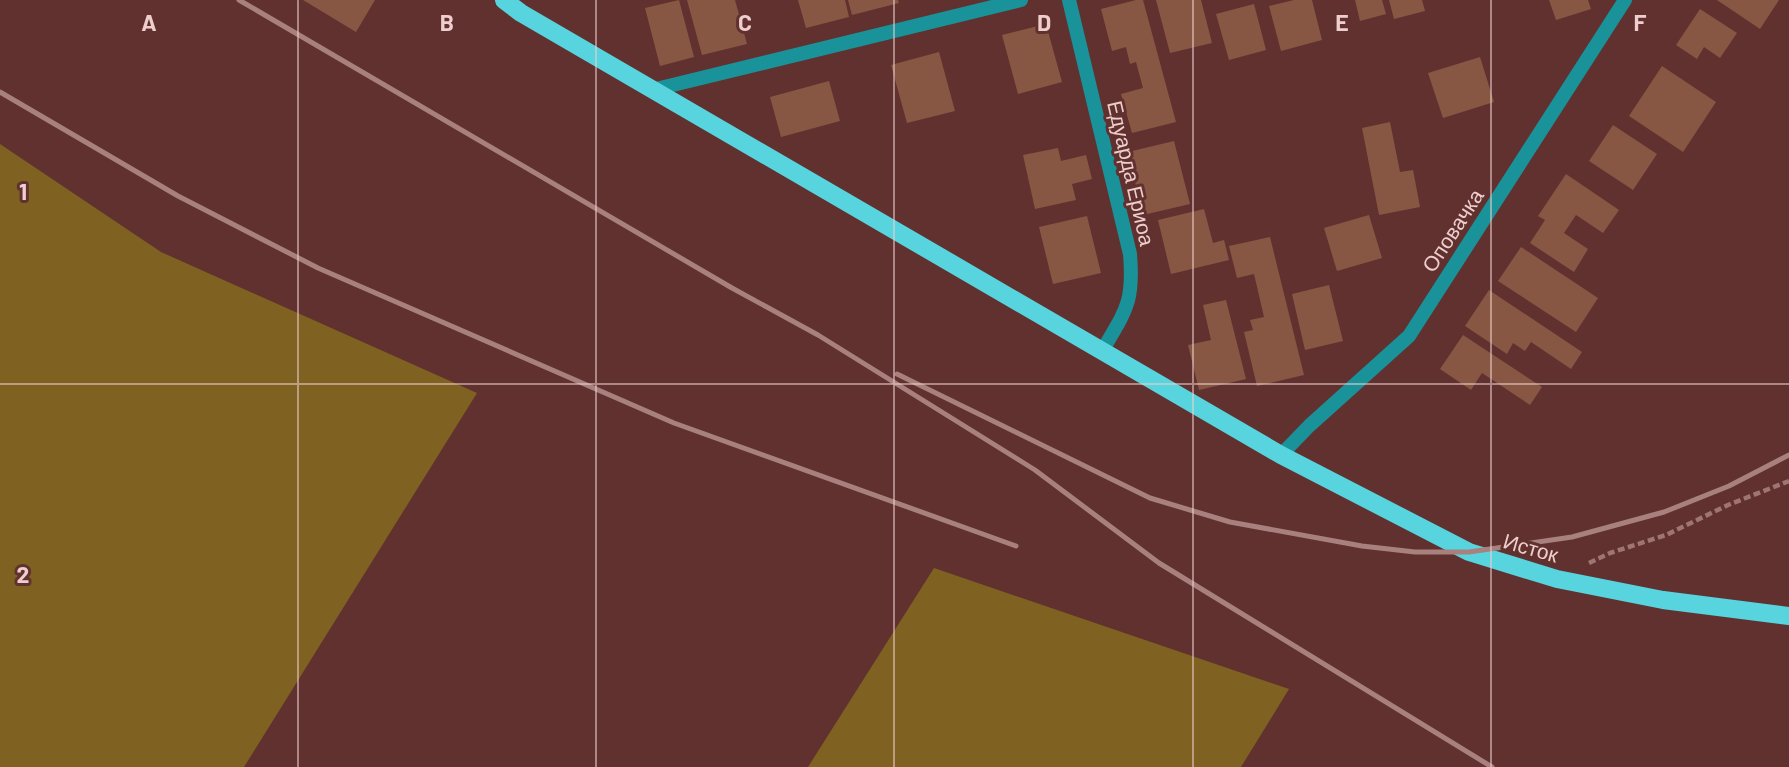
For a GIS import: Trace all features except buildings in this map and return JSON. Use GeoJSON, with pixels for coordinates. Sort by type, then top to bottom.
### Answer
{"type":"FeatureCollection","features":[{"type":"Feature","properties":{"kind":"main road","name":"Исток"},"geometry":{"type":"LineString","coordinates":[[504,0],[521,13],[652,90],[1281,455],[1469,552],[1557,579],[1663,600],[1789,616]]}},
{"type":"Feature","properties":{"kind":"street"},"geometry":{"type":"LineString","coordinates":[[652,90],[1021,0]]}},
{"type":"Feature","properties":{"kind":"street","name":"Едуарда Ериоа"},"geometry":{"type":"LineString","coordinates":[[1069,0],[1130,254],[1133,282],[1128,306],[1102,351]]}},
{"type":"Feature","properties":{"kind":"street","name":"Оповачка"},"geometry":{"type":"LineString","coordinates":[[1281,455],[1309,426],[1409,336],[1625,0]]}},
{"type":"Feature","properties":{"kind":"path"},"geometry":{"type":"LineString","coordinates":[[1557,579],[1610,553],[1666,535],[1789,481]]}},
{"type":"Feature","properties":{"kind":"shaded area"},"geometry":{"type":"Polygon","coordinates":[[[0,144],[161,252],[477,393],[244,767],[0,767],[0,144]]]}},
{"type":"Feature","properties":{"kind":"shaded area"},"geometry":{"type":"Polygon","coordinates":[[[934,568],[1289,689],[1241,767],[808,767],[934,568]]]}},
{"type":"Feature","properties":{"kind":"railway"},"geometry":{"type":"LineString","coordinates":[[239,0],[732,288],[818,335],[1035,470],[1159,563],[1492,767]]}},
{"type":"Feature","properties":{"kind":"railway"},"geometry":{"type":"LineString","coordinates":[[0,92],[178,196],[318,268],[674,423],[1016,546]]}},
{"type":"Feature","properties":{"kind":"railway"},"geometry":{"type":"LineString","coordinates":[[897,374],[1150,498],[1230,522],[1362,546],[1415,552],[1469,552],[1572,537],[1664,512],[1729,486],[1789,455]]}}]}
